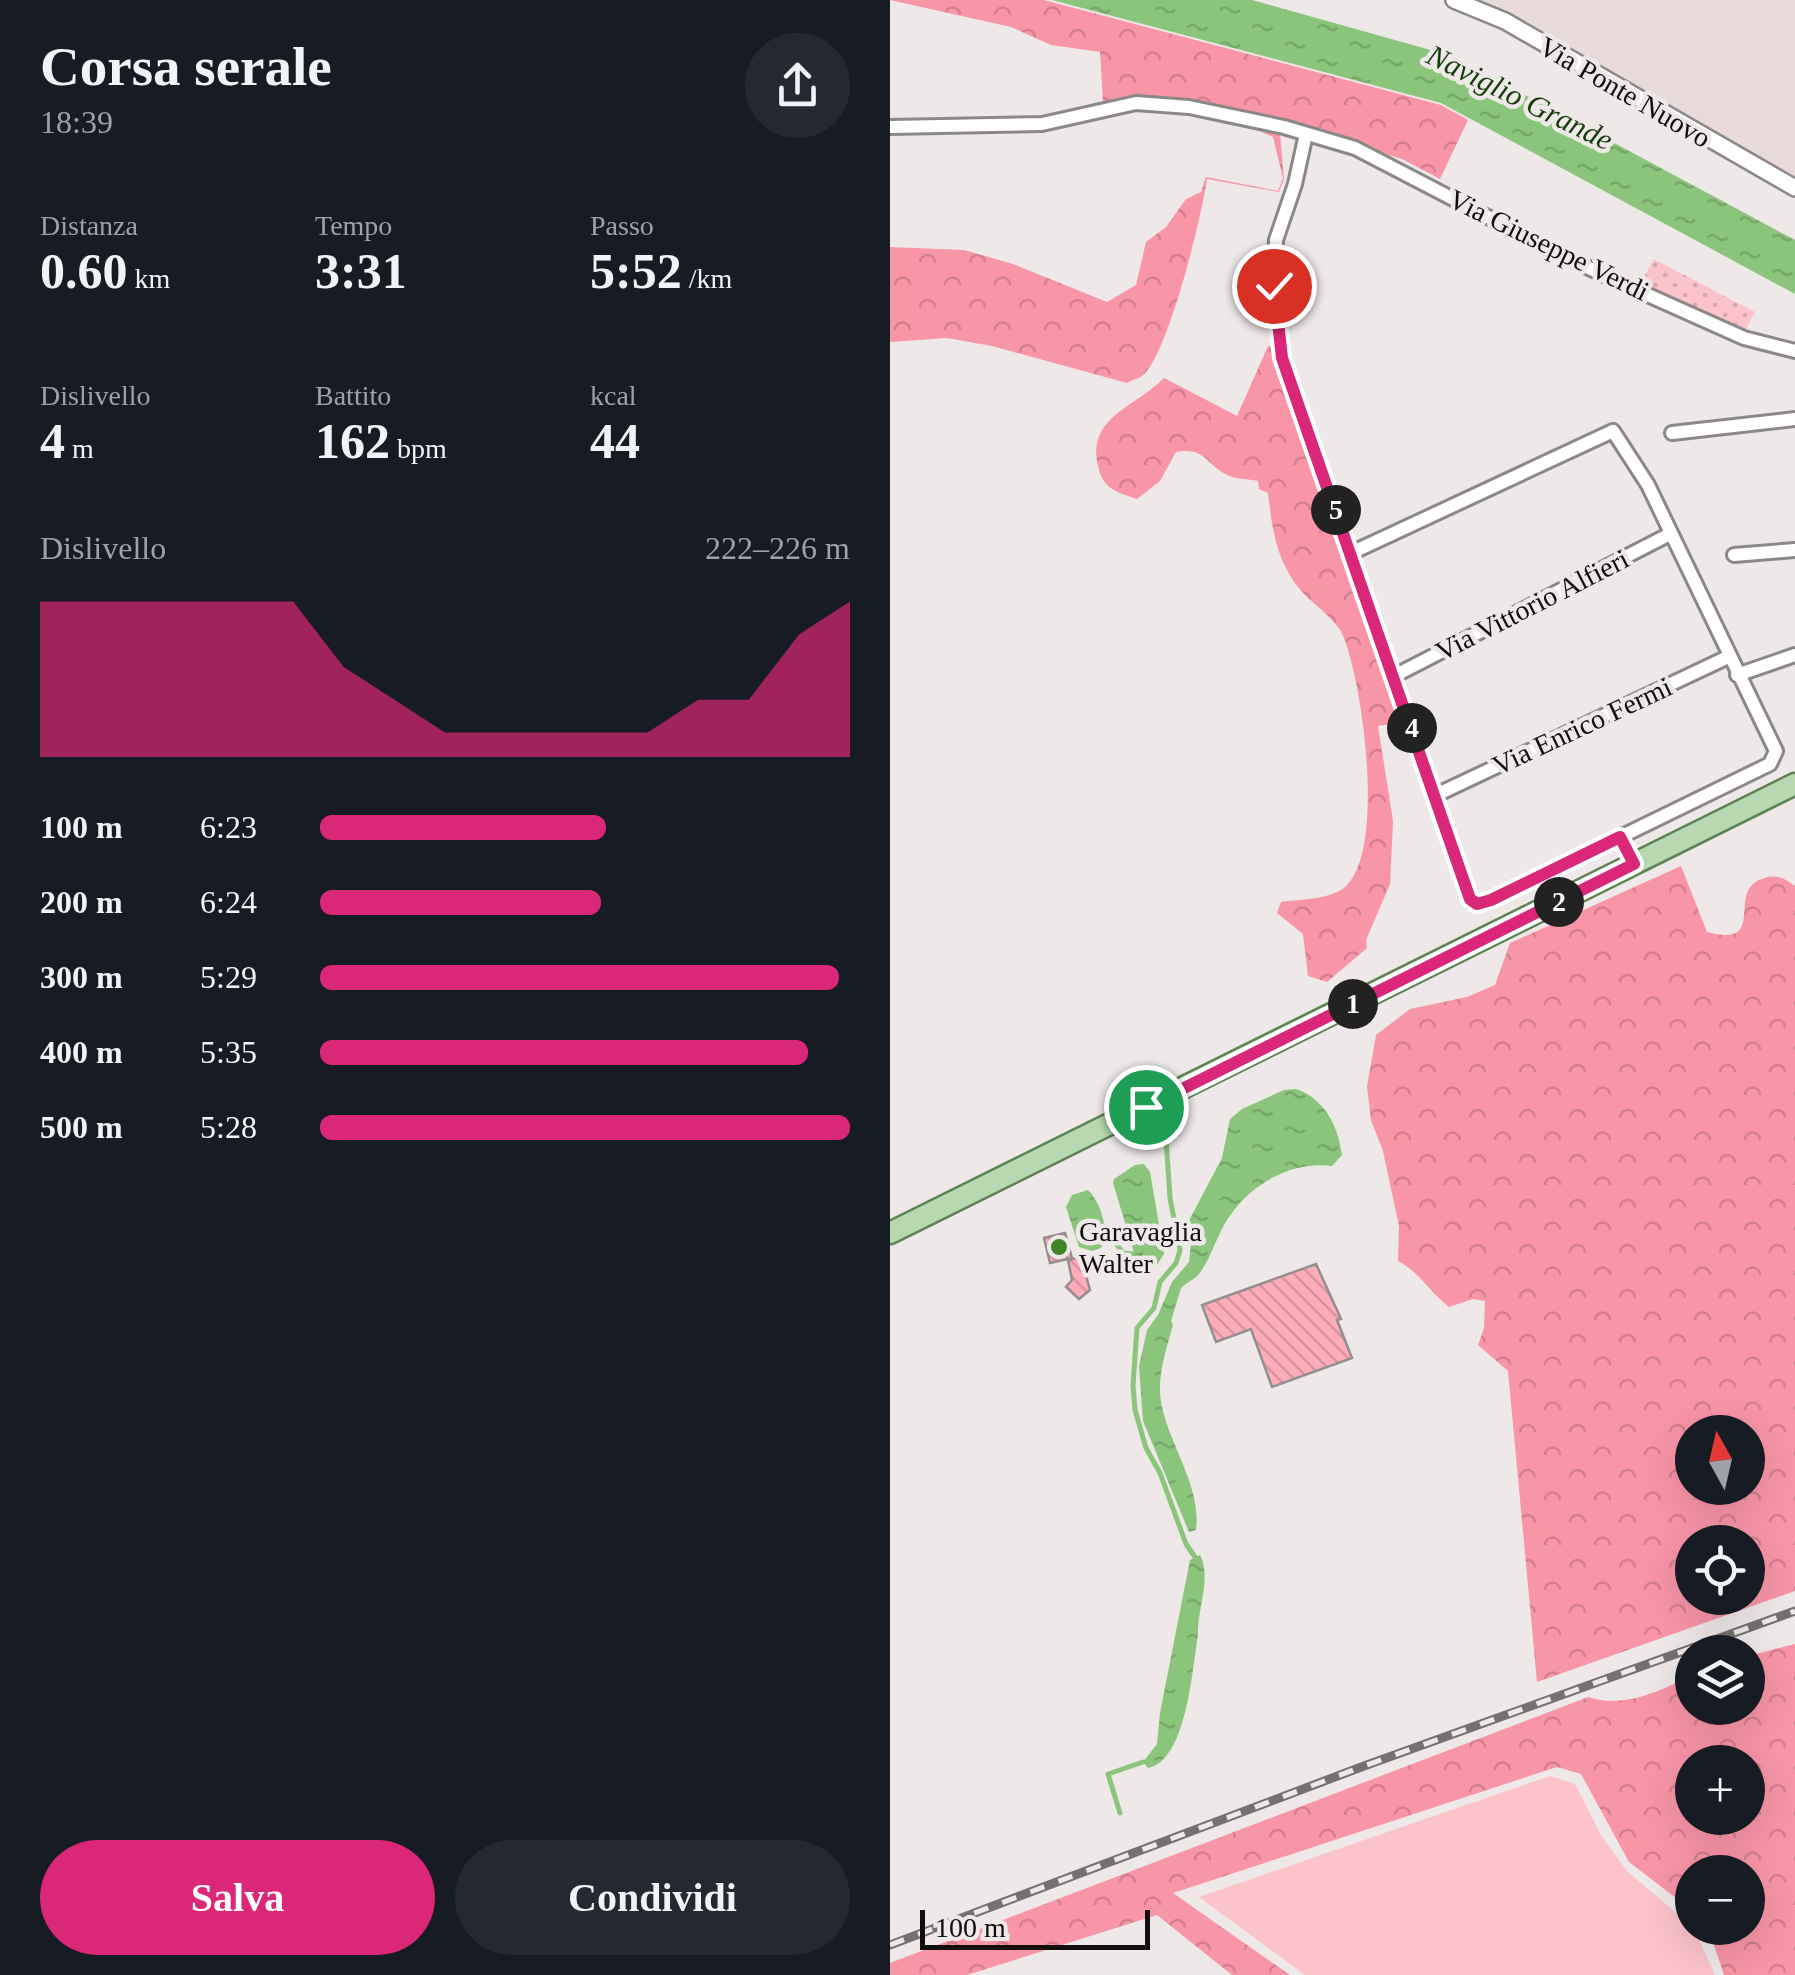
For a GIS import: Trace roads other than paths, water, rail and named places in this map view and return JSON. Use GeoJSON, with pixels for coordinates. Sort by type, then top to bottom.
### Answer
{"type":"FeatureCollection","features":[{"type":"Feature","properties":{"kind":"main road"},"geometry":{"type":"LineString","coordinates":[[890,1233],[1795,786]]}},
{"type":"Feature","properties":{"kind":"street","name":"Via Ponte Nuovo"},"geometry":{"type":"LineString","coordinates":[[1454,0],[1505,22],[1795,188]]}},
{"type":"Feature","properties":{"kind":"street","name":"Via Giuseppe Verdi"},"geometry":{"type":"LineString","coordinates":[[890,127],[1042,124],[1136,103],[1189,107],[1306,134],[1355,148],[1560,255],[1744,338],[1795,350]]}},
{"type":"Feature","properties":{"kind":"street"},"geometry":{"type":"LineString","coordinates":[[1306,134],[1295,184],[1276,240],[1274,286],[1282,358],[1470,899],[1477,904],[1620,837],[1770,764],[1776,752],[1648,485],[1613,431],[1351,553]]}},
{"type":"Feature","properties":{"kind":"street"},"geometry":{"type":"LineString","coordinates":[[1672,433],[1795,419]]}},
{"type":"Feature","properties":{"kind":"street","name":"Via Vittorio Alfieri"},"geometry":{"type":"LineString","coordinates":[[1394,676],[1670,534]]}},
{"type":"Feature","properties":{"kind":"street"},"geometry":{"type":"LineString","coordinates":[[1734,555],[1795,550]]}},
{"type":"Feature","properties":{"kind":"street"},"geometry":{"type":"LineString","coordinates":[[1737,675],[1795,654]]}},
{"type":"Feature","properties":{"kind":"street","name":"Via Enrico Fermi"},"geometry":{"type":"LineString","coordinates":[[1436,795],[1728,657]]}},
{"type":"Feature","properties":{"kind":"street"},"geometry":{"type":"LineString","coordinates":[[1620,837],[1634,864]]}},
{"type":"Feature","properties":{"kind":"water","name":"Naviglio Grande"},"geometry":{"type":"Polygon","coordinates":[[[1052,0],[1252,0],[1452,56],[1795,240],[1795,294],[1441,103],[1052,0]]]}},
{"type":"Feature","properties":{"kind":"water"},"geometry":{"type":"Polygon","coordinates":[[[1296,1089],[1315,1099],[1328,1115],[1342,1155],[1332,1166],[1288,1171],[1249,1194],[1225,1224],[1199,1274],[1181,1288],[1171,1321],[1160,1392],[1165,1418],[1194,1498],[1196,1530],[1189,1532],[1143,1421],[1139,1366],[1147,1330],[1172,1282],[1189,1262],[1191,1243],[1185,1228],[1222,1158],[1230,1119],[1242,1109],[1284,1090],[1296,1089]]]}},
{"type":"Feature","properties":{"kind":"water"},"geometry":{"type":"Polygon","coordinates":[[[1144,1164],[1150,1172],[1164,1254],[1157,1265],[1136,1259],[1113,1183],[1135,1165],[1144,1164]]]}},
{"type":"Feature","properties":{"kind":"water"},"geometry":{"type":"Polygon","coordinates":[[[1088,1190],[1104,1226],[1101,1248],[1092,1251],[1079,1247],[1066,1207],[1072,1195],[1088,1190]]]}},
{"type":"Feature","properties":{"kind":"water"},"geometry":{"type":"Polygon","coordinates":[[[1200,1555],[1205,1574],[1185,1711],[1171,1749],[1148,1768],[1143,1762],[1157,1744],[1190,1560],[1200,1555]]]}},
{"type":"Feature","properties":{"kind":"waterway"},"geometry":{"type":"LineString","coordinates":[[1166,1138],[1170,1198],[1180,1250],[1176,1263],[1160,1282],[1154,1308],[1137,1328],[1133,1386],[1146,1448],[1195,1557]]}},
{"type":"Feature","properties":{"kind":"waterway"},"geometry":{"type":"LineString","coordinates":[[1105,1239],[1115,1242],[1123,1253],[1133,1254]]}},
{"type":"Feature","properties":{"kind":"waterway"},"geometry":{"type":"LineString","coordinates":[[1120,1813],[1108,1774],[1143,1762]]}},
{"type":"Feature","properties":{"kind":"railway"},"geometry":{"type":"LineString","coordinates":[[890,1945],[1364,1766],[1795,1611]]}},
{"type":"Feature","properties":{"kind":"place","name":"Garavaglia Walter"},"geometry":{"type":"Point","coordinates":[1059,1247]}}]}
